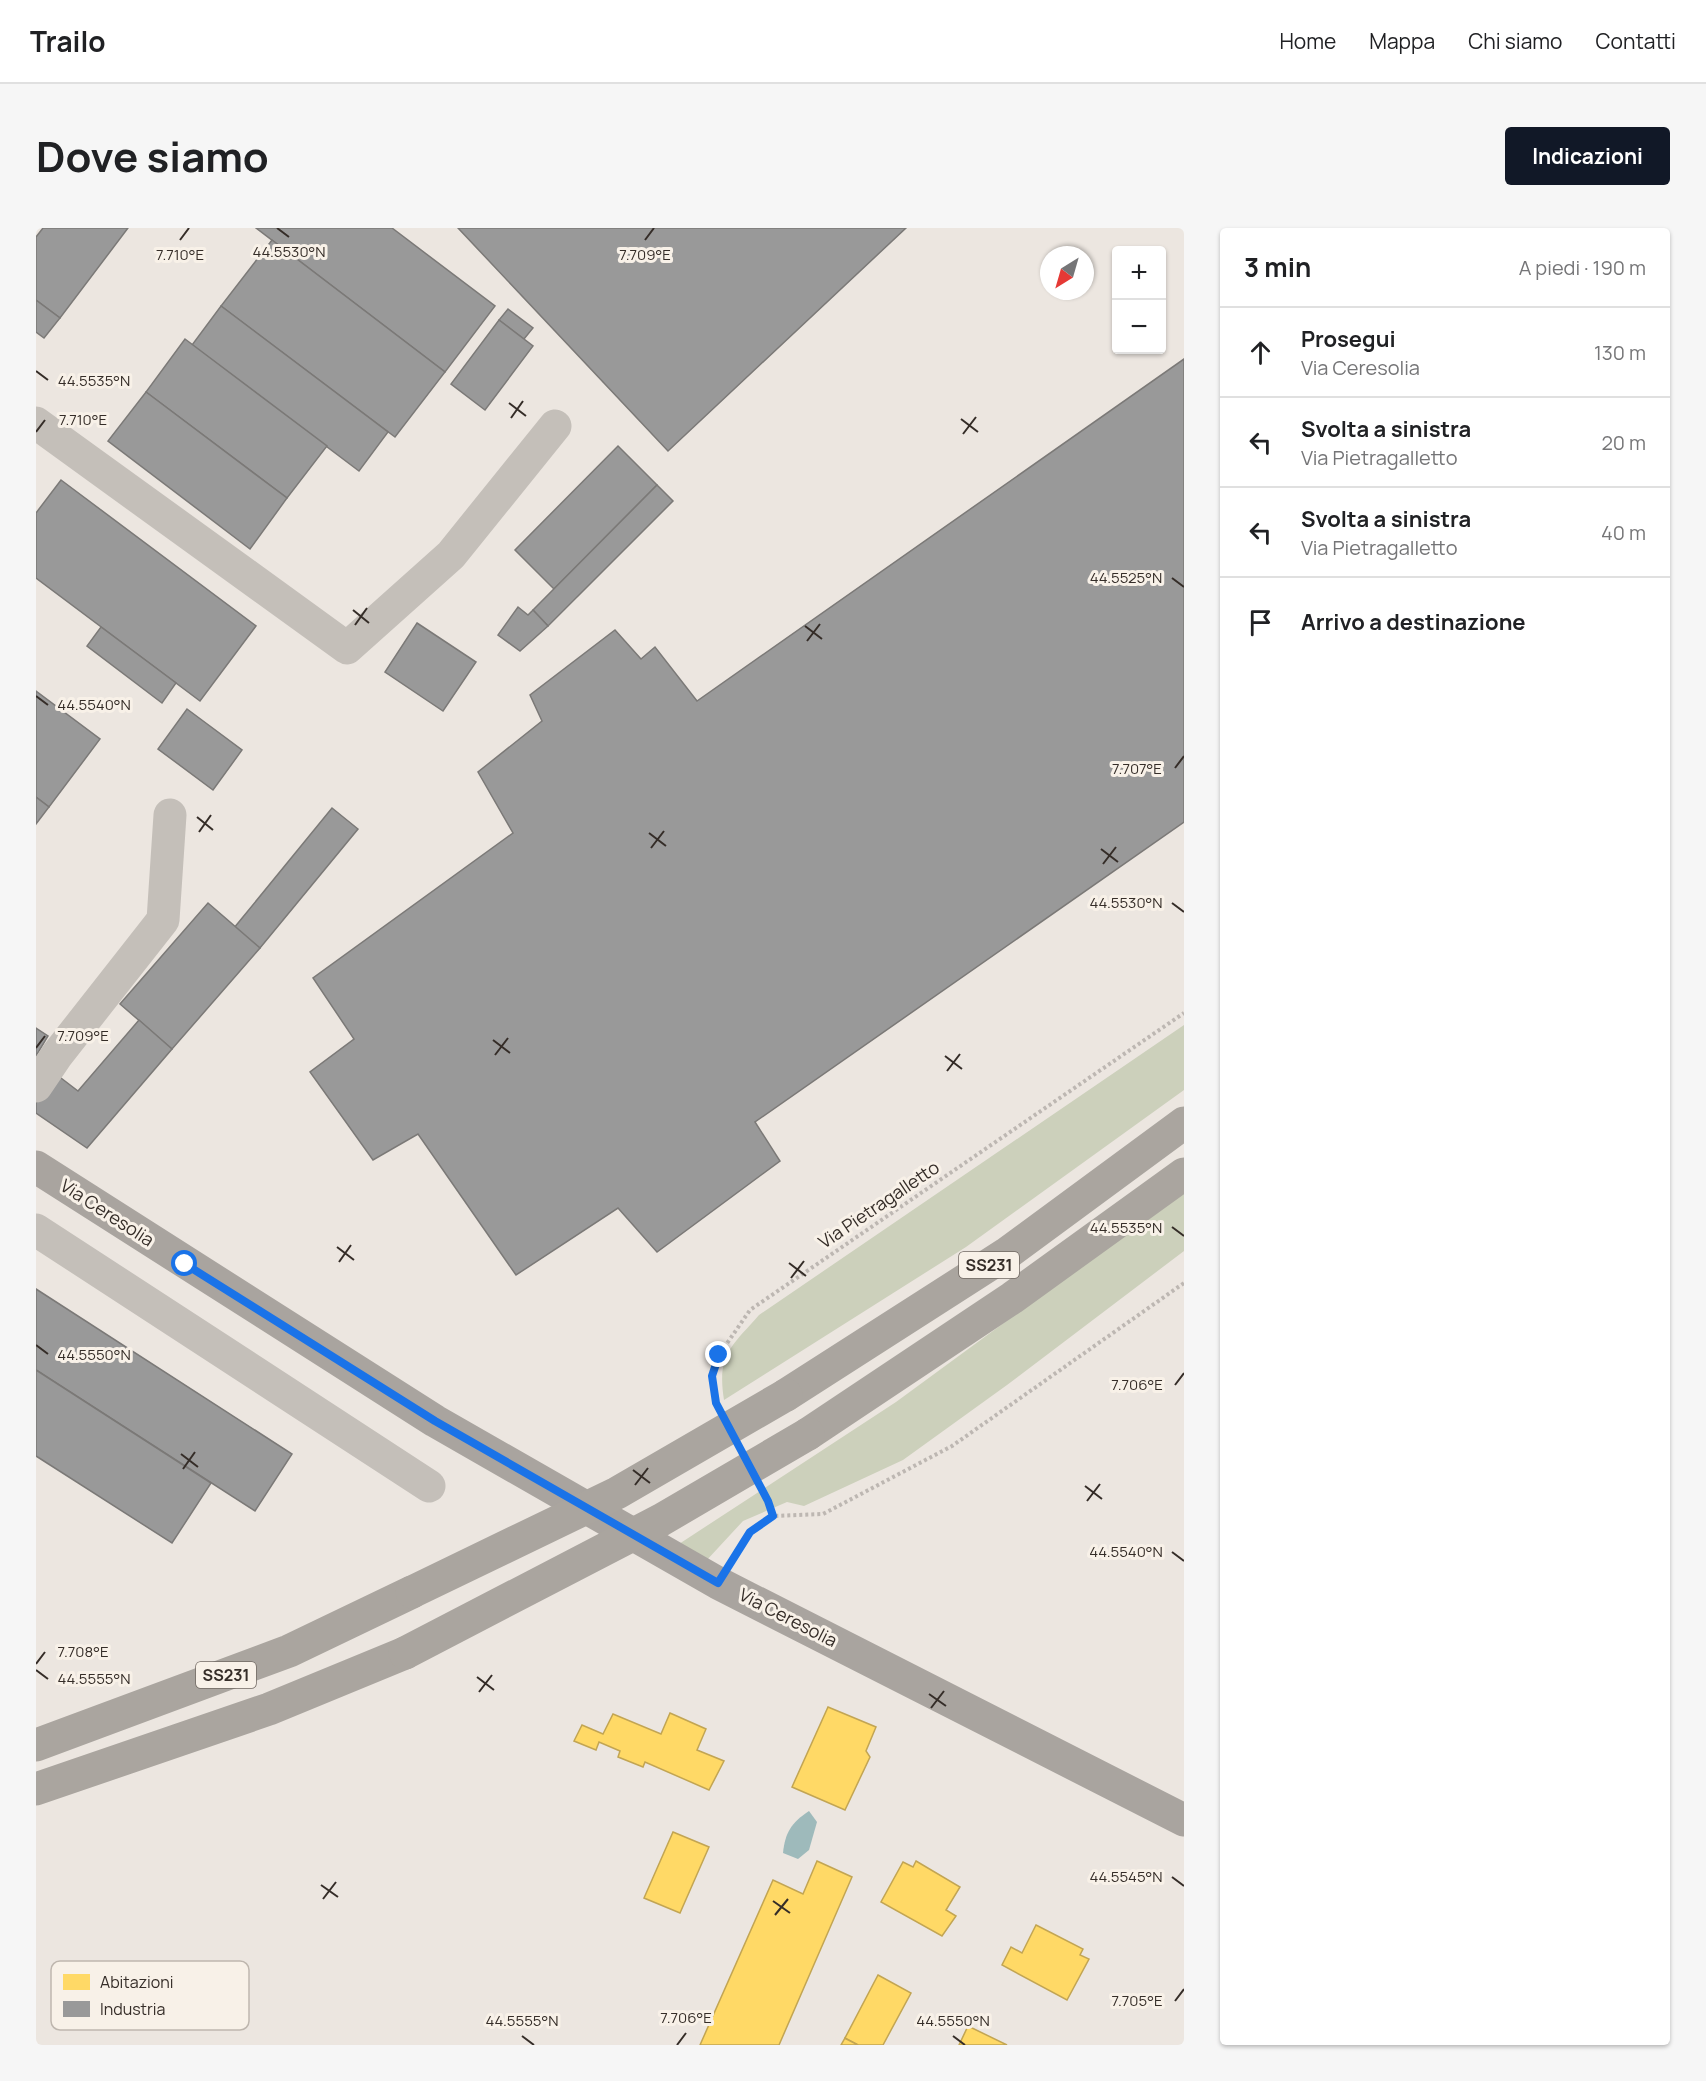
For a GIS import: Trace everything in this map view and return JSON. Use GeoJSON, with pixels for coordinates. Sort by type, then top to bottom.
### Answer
{"type":"FeatureCollection","features":[{"type":"Feature","properties":{"kind":"highway","name":"SS231"},"geometry":{"type":"LineString","coordinates":[[36,1745],[289,1652],[617,1493],[786,1395],[1006,1254],[1184,1123]]}},
{"type":"Feature","properties":{"kind":"highway","name":"SS231"},"geometry":{"type":"LineString","coordinates":[[36,1789],[269,1709],[405,1653],[661,1520],[808,1434],[1012,1298],[1184,1174]]}},
{"type":"Feature","properties":{"kind":"main road","name":"Via Ceresolia"},"geometry":{"type":"LineString","coordinates":[[36,1167],[435,1421],[718,1583],[1184,1820]]}},
{"type":"Feature","properties":{"kind":"lane"},"geometry":{"type":"LineString","coordinates":[[36,423],[347,648],[451,555],[555,426]]}},
{"type":"Feature","properties":{"kind":"lane"},"geometry":{"type":"LineString","coordinates":[[36,1086],[57,1055],[164,920],[170,815]]}},
{"type":"Feature","properties":{"kind":"lane"},"geometry":{"type":"LineString","coordinates":[[36,1230],[429,1486]]}},
{"type":"Feature","properties":{"kind":"path","name":"Via Pietragalletto"},"geometry":{"type":"LineString","coordinates":[[716,1403],[712,1376],[719,1355],[750,1310],[1184,1013]]}},
{"type":"Feature","properties":{"kind":"path"},"geometry":{"type":"LineString","coordinates":[[718,1583],[750,1532],[773,1516],[823,1514],[952,1446],[1184,1283]]}},
{"type":"Feature","properties":{"kind":"path"},"geometry":{"type":"LineString","coordinates":[[763,1492],[773,1516]]}},
{"type":"Feature","properties":{"kind":"green space"},"geometry":{"type":"Polygon","coordinates":[[[1184,1025],[1184,1090],[966,1247],[724,1400],[722,1372],[724,1362],[733,1345],[759,1315],[1184,1025]]]}},
{"type":"Feature","properties":{"kind":"green space"},"geometry":{"type":"Polygon","coordinates":[[[1184,1191],[1184,1251],[1007,1385],[903,1460],[804,1506],[787,1502],[743,1521],[706,1561],[679,1544],[896,1402],[1184,1191]]]}},
{"type":"Feature","properties":{"kind":"water"},"geometry":{"type":"Polygon","coordinates":[[[809,1811],[817,1822],[809,1850],[798,1859],[783,1853],[790,1829],[809,1811]]]}},
{"type":"Feature","properties":{"kind":"building: Abitazioni"},"geometry":{"type":"Polygon","coordinates":[[[828,1707],[876,1727],[866,1751],[870,1757],[845,1810],[792,1787],[828,1707]]]}},
{"type":"Feature","properties":{"kind":"building: Abitazioni"},"geometry":{"type":"Polygon","coordinates":[[[670,1713],[706,1729],[697,1750],[724,1761],[709,1790],[645,1762],[643,1767],[618,1757],[620,1751],[599,1742],[596,1750],[574,1741],[582,1725],[603,1734],[613,1714],[661,1734],[670,1713]]]}},
{"type":"Feature","properties":{"kind":"building: Abitazioni"},"geometry":{"type":"Polygon","coordinates":[[[673,1832],[709,1847],[680,1913],[644,1898],[673,1832]]]}},
{"type":"Feature","properties":{"kind":"building: Abitazioni"},"geometry":{"type":"Polygon","coordinates":[[[817,1861],[852,1877],[779,2045],[700,2045],[773,1880],[803,1894],[817,1861]]]}},
{"type":"Feature","properties":{"kind":"building: Abitazioni"},"geometry":{"type":"Polygon","coordinates":[[[916,1861],[960,1887],[946,1910],[956,1916],[942,1936],[881,1902],[903,1862],[913,1867],[916,1861]]]}},
{"type":"Feature","properties":{"kind":"building: Abitazioni"},"geometry":{"type":"Polygon","coordinates":[[[1036,1925],[1083,1949],[1080,1955],[1089,1959],[1067,2000],[1002,1965],[1011,1947],[1022,1953],[1036,1925]]]}},
{"type":"Feature","properties":{"kind":"building: Abitazioni"},"geometry":{"type":"Polygon","coordinates":[[[878,1975],[911,1993],[883,2045],[858,2045],[845,2038],[878,1975]]]}},
{"type":"Feature","properties":{"kind":"building: Abitazioni"},"geometry":{"type":"Polygon","coordinates":[[[968,2026],[1007,2045],[959,2045],[968,2026]]]}},
{"type":"Feature","properties":{"kind":"building: Abitazioni"},"geometry":{"type":"Polygon","coordinates":[[[846,2039],[858,2045],[841,2045],[846,2039]]]}},
{"type":"Feature","properties":{"kind":"building: Industria"},"geometry":{"type":"Polygon","coordinates":[[[43,228],[128,228],[60,318],[36,300],[36,237],[43,228]]]}},
{"type":"Feature","properties":{"kind":"building: Industria"},"geometry":{"type":"Polygon","coordinates":[[[256,228],[392,228],[495,306],[445,372],[256,228]]]}},
{"type":"Feature","properties":{"kind":"building: Industria"},"geometry":{"type":"Polygon","coordinates":[[[458,228],[906,228],[668,451],[458,228]]]}},
{"type":"Feature","properties":{"kind":"building: Industria"},"geometry":{"type":"Polygon","coordinates":[[[272,240],[445,372],[395,437],[221,306],[272,240]]]}},
{"type":"Feature","properties":{"kind":"building: Industria"},"geometry":{"type":"Polygon","coordinates":[[[36,300],[60,318],[44,338],[36,332],[36,300]]]}},
{"type":"Feature","properties":{"kind":"building: Industria"},"geometry":{"type":"Polygon","coordinates":[[[221,306],[388,432],[359,471],[192,345],[221,306]]]}},
{"type":"Feature","properties":{"kind":"building: Industria"},"geometry":{"type":"Polygon","coordinates":[[[508,309],[533,328],[524,339],[499,320],[508,309]]]}},
{"type":"Feature","properties":{"kind":"building: Industria"},"geometry":{"type":"Polygon","coordinates":[[[499,320],[533,346],[485,410],[451,384],[499,320]]]}},
{"type":"Feature","properties":{"kind":"building: Industria"},"geometry":{"type":"Polygon","coordinates":[[[185,339],[327,446],[287,498],[146,392],[185,339]]]}},
{"type":"Feature","properties":{"kind":"building: Industria"},"geometry":{"type":"Polygon","coordinates":[[[1184,359],[1184,822],[755,1122],[780,1161],[657,1252],[618,1208],[516,1275],[418,1134],[373,1160],[310,1072],[354,1039],[313,978],[513,833],[478,772],[542,721],[530,695],[615,630],[641,659],[655,647],[697,701],[1184,359]]]}},
{"type":"Feature","properties":{"kind":"building: Industria"},"geometry":{"type":"Polygon","coordinates":[[[146,392],[287,498],[250,549],[108,441],[146,392]]]}},
{"type":"Feature","properties":{"kind":"building: Industria"},"geometry":{"type":"Polygon","coordinates":[[[618,446],[657,485],[554,589],[515,550],[618,446]]]}},
{"type":"Feature","properties":{"kind":"building: Industria"},"geometry":{"type":"Polygon","coordinates":[[[61,480],[256,626],[200,701],[36,578],[36,513],[61,480]]]}},
{"type":"Feature","properties":{"kind":"building: Industria"},"geometry":{"type":"Polygon","coordinates":[[[657,485],[673,501],[548,626],[533,610],[657,485]]]}},
{"type":"Feature","properties":{"kind":"building: Industria"},"geometry":{"type":"Polygon","coordinates":[[[518,607],[528,615],[533,610],[548,626],[520,651],[498,635],[518,607]]]}},
{"type":"Feature","properties":{"kind":"building: Industria"},"geometry":{"type":"Polygon","coordinates":[[[417,623],[476,662],[443,711],[385,672],[417,623]]]}},
{"type":"Feature","properties":{"kind":"building: Industria"},"geometry":{"type":"Polygon","coordinates":[[[101,627],[176,683],[162,703],[87,646],[101,627]]]}},
{"type":"Feature","properties":{"kind":"building: Industria"},"geometry":{"type":"Polygon","coordinates":[[[36,691],[100,739],[49,807],[36,797],[36,691]]]}},
{"type":"Feature","properties":{"kind":"building: Industria"},"geometry":{"type":"Polygon","coordinates":[[[187,709],[242,750],[213,790],[158,749],[187,709]]]}},
{"type":"Feature","properties":{"kind":"building: Industria"},"geometry":{"type":"Polygon","coordinates":[[[36,797],[49,807],[36,824],[36,797]]]}},
{"type":"Feature","properties":{"kind":"building: Industria"},"geometry":{"type":"Polygon","coordinates":[[[332,808],[358,829],[260,948],[234,928],[332,808]]]}},
{"type":"Feature","properties":{"kind":"building: Industria"},"geometry":{"type":"Polygon","coordinates":[[[208,903],[260,948],[172,1049],[120,1004],[208,903]]]}},
{"type":"Feature","properties":{"kind":"building: Industria"},"geometry":{"type":"Polygon","coordinates":[[[139,1020],[172,1049],[87,1148],[36,1113],[36,1103],[57,1075],[78,1091],[139,1020]]]}},
{"type":"Feature","properties":{"kind":"building: Industria"},"geometry":{"type":"Polygon","coordinates":[[[36,1028],[48,1036],[36,1056],[36,1028]]]}},
{"type":"Feature","properties":{"kind":"building: Industria"},"geometry":{"type":"Polygon","coordinates":[[[36,1289],[292,1454],[255,1511],[36,1370],[36,1289]]]}},
{"type":"Feature","properties":{"kind":"building: Industria"},"geometry":{"type":"Polygon","coordinates":[[[36,1370],[211,1483],[172,1543],[36,1456],[36,1370]]]}},
{"type":"Feature","properties":{"kind":"route"},"geometry":{"type":"LineString","coordinates":[[185,1264],[435,1421],[718,1583],[750,1532],[773,1516],[768,1501],[716,1403],[712,1376],[719,1355]]}}]}
